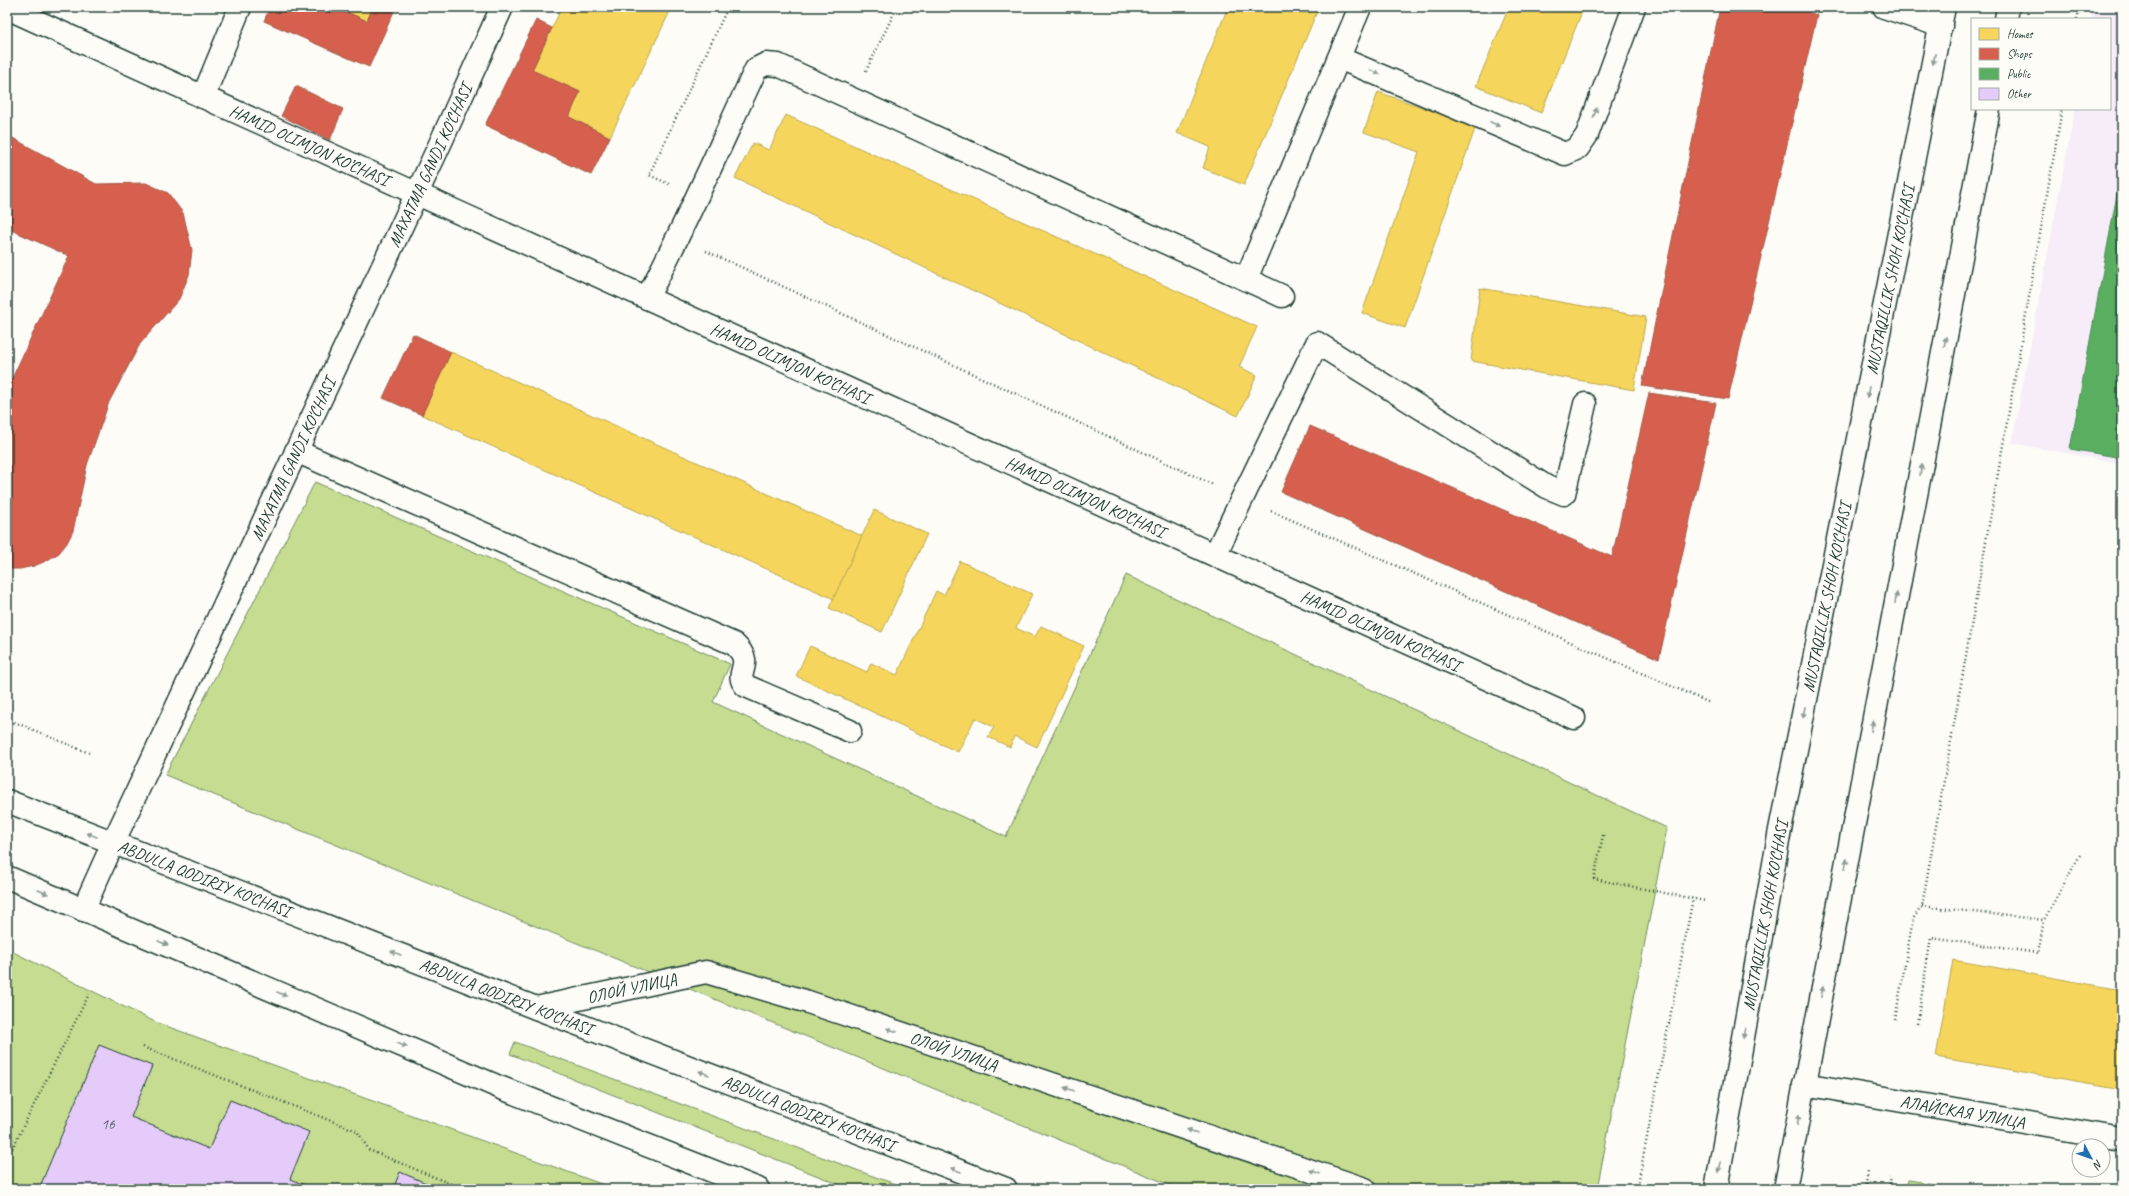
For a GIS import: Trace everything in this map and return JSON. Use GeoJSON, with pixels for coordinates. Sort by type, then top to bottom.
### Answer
{"type":"FeatureCollection","features":[{"type":"Feature","properties":{"kind":"main road"},"geometry":{"type":"LineString","coordinates":[[202,97],[240,7]]}},
{"type":"Feature","properties":{"kind":"main road","name":"MAXATMA GANDI KO'CHASI"},"geometry":{"type":"LineString","coordinates":[[83,910],[417,194],[502,7]]}},
{"type":"Feature","properties":{"kind":"main road"},"geometry":{"type":"LineString","coordinates":[[1246,279],[1360,7]]}},
{"type":"Feature","properties":{"kind":"main road"},"geometry":{"type":"LineString","coordinates":[[1339,58],[1565,154],[1578,148],[1587,135],[1634,7]]}},
{"type":"Feature","properties":{"kind":"main road"},"geometry":{"type":"LineString","coordinates":[[1884,7],[1942,16]]}},
{"type":"Feature","properties":{"kind":"main road"},"geometry":{"type":"LineString","coordinates":[[2006,18],[2008,7]]}},
{"type":"Feature","properties":{"kind":"main road","name":"HAMID OLIMJON KO’CHASI"},"geometry":{"type":"LineString","coordinates":[[7,8],[1574,718]]}},
{"type":"Feature","properties":{"kind":"main road","name":"MUSTAQILLIK SHOH KO'CHASI"},"geometry":{"type":"LineString","coordinates":[[1716,1189],[1782,822],[1942,16]]}},
{"type":"Feature","properties":{"kind":"main road"},"geometry":{"type":"LineString","coordinates":[[647,298],[679,238],[695,197],[756,69],[766,64],[778,65],[1282,296]]}},
{"type":"Feature","properties":{"kind":"main road"},"geometry":{"type":"LineString","coordinates":[[1785,1189],[1989,110]]}},
{"type":"Feature","properties":{"kind":"main road"},"geometry":{"type":"LineString","coordinates":[[1215,555],[1317,343],[1547,487],[1564,494],[1585,404]]}},
{"type":"Feature","properties":{"kind":"main road"},"geometry":{"type":"LineString","coordinates":[[296,451],[734,644],[742,651],[746,661],[741,677],[746,686],[850,731]]}},
{"type":"Feature","properties":{"kind":"main road","name":"ABDULLA QODIRIY KO'CHASI"},"geometry":{"type":"LineString","coordinates":[[7,801],[536,1008],[1006,1189]]}},
{"type":"Feature","properties":{"kind":"main road"},"geometry":{"type":"LineString","coordinates":[[7,877],[500,1087],[758,1189]]}},
{"type":"Feature","properties":{"kind":"main road","name":"ОЛОЙ УЛИЦА"},"geometry":{"type":"LineString","coordinates":[[536,1008],[706,972],[808,1002],[1365,1189]]}},
{"type":"Feature","properties":{"kind":"main road","name":"АЛАЙСКАЯ УЛИЦА"},"geometry":{"type":"LineString","coordinates":[[1804,1084],[2122,1139]]}},
{"type":"Feature","properties":{"kind":"path"},"geometry":{"type":"LineString","coordinates":[[695,197],[649,175],[728,7]]}},
{"type":"Feature","properties":{"kind":"path"},"geometry":{"type":"LineString","coordinates":[[852,100],[897,7]]}},
{"type":"Feature","properties":{"kind":"path"},"geometry":{"type":"LineString","coordinates":[[2078,18],[2080,7]]}},
{"type":"Feature","properties":{"kind":"path"},"geometry":{"type":"LineString","coordinates":[[1895,1020],[1913,919],[1922,906],[2062,110]]}},
{"type":"Feature","properties":{"kind":"path"},"geometry":{"type":"LineString","coordinates":[[679,238],[1242,498],[1710,703]]}},
{"type":"Feature","properties":{"kind":"path"},"geometry":{"type":"LineString","coordinates":[[7,719],[89,753]]}},
{"type":"Feature","properties":{"kind":"path"},"geometry":{"type":"LineString","coordinates":[[1603,834],[1594,879],[1705,901]]}},
{"type":"Feature","properties":{"kind":"path"},"geometry":{"type":"LineString","coordinates":[[1917,1023],[1931,938],[2038,953],[2044,920],[2080,855]]}},
{"type":"Feature","properties":{"kind":"path"},"geometry":{"type":"LineString","coordinates":[[1637,1189],[1693,898]]}},
{"type":"Feature","properties":{"kind":"path"},"geometry":{"type":"LineString","coordinates":[[1922,906],[2044,920]]}},
{"type":"Feature","properties":{"kind":"path"},"geometry":{"type":"LineString","coordinates":[[7,1159],[89,994]]}},
{"type":"Feature","properties":{"kind":"path"},"geometry":{"type":"LineString","coordinates":[[142,1047],[357,1131],[369,1150],[463,1189]]}},
{"type":"Feature","properties":{"kind":"path"},"geometry":{"type":"LineString","coordinates":[[1865,1189],[1868,1172]]}},
{"type":"Feature","properties":{"kind":"path"},"geometry":{"type":"LineString","coordinates":[[1889,1189],[1891,1177]]}},
{"type":"Feature","properties":{"kind":"shaded area"},"geometry":{"type":"Polygon","coordinates":[[[2094,7],[2122,7],[2122,464],[2012,443],[2075,110],[2111,110],[2111,18],[2091,18],[2094,7]]]}},
{"type":"Feature","properties":{"kind":"green space"},"geometry":{"type":"Polygon","coordinates":[[[315,482],[730,664],[713,702],[1006,837],[1126,575],[1667,828],[1597,1189],[1180,1189],[165,775],[315,482]]]}},
{"type":"Feature","properties":{"kind":"green space"},"geometry":{"type":"Polygon","coordinates":[[[7,949],[155,1022],[615,1189],[7,1189],[7,949]]]}},
{"type":"Feature","properties":{"kind":"green space"},"geometry":{"type":"Polygon","coordinates":[[[515,1042],[909,1189],[851,1189],[510,1054],[515,1042]]]}},
{"type":"Feature","properties":{"kind":"green space"},"geometry":{"type":"Polygon","coordinates":[[[1909,1180],[1962,1189],[1907,1189],[1909,1180]]]}},
{"type":"Feature","properties":{"kind":"building: Homes"},"geometry":{"type":"Polygon","coordinates":[[[336,7],[373,7],[367,21],[336,7]]]}},
{"type":"Feature","properties":{"kind":"building: Homes"},"geometry":{"type":"Polygon","coordinates":[[[562,7],[672,7],[610,137],[569,117],[580,92],[532,70],[562,7]]]}},
{"type":"Feature","properties":{"kind":"building: Homes"},"geometry":{"type":"Polygon","coordinates":[[[1228,7],[1319,7],[1244,185],[1203,168],[1210,147],[1177,133],[1228,7]]]}},
{"type":"Feature","properties":{"kind":"building: Homes"},"geometry":{"type":"Polygon","coordinates":[[[1509,7],[1584,7],[1541,113],[1476,86],[1509,7]]]}},
{"type":"Feature","properties":{"kind":"building: Homes"},"geometry":{"type":"Polygon","coordinates":[[[1378,92],[1476,126],[1405,328],[1362,313],[1419,152],[1364,132],[1378,92]]]}},
{"type":"Feature","properties":{"kind":"building: Homes"},"geometry":{"type":"Polygon","coordinates":[[[786,115],[1257,327],[1239,367],[1257,375],[1238,416],[735,178],[753,143],[769,150],[786,115]]]}},
{"type":"Feature","properties":{"kind":"building: Homes"},"geometry":{"type":"Polygon","coordinates":[[[1480,288],[1646,317],[1634,390],[1471,361],[1480,288]]]}},
{"type":"Feature","properties":{"kind":"building: Homes"},"geometry":{"type":"Polygon","coordinates":[[[451,352],[862,536],[834,599],[422,415],[451,352]]]}},
{"type":"Feature","properties":{"kind":"building: Homes"},"geometry":{"type":"Polygon","coordinates":[[[874,510],[927,534],[882,632],[829,608],[874,510]]]}},
{"type":"Feature","properties":{"kind":"building: Homes"},"geometry":{"type":"Polygon","coordinates":[[[960,561],[1032,594],[1016,628],[1035,637],[1041,626],[1084,646],[1037,747],[1014,736],[1010,747],[988,737],[994,727],[975,718],[958,752],[796,676],[810,646],[867,672],[871,663],[897,675],[936,591],[944,595],[960,561]]]}},
{"type":"Feature","properties":{"kind":"building: Homes"},"geometry":{"type":"Polygon","coordinates":[[[1953,960],[2122,990],[2122,1089],[1936,1057],[1953,960]]]}},
{"type":"Feature","properties":{"kind":"building: Shops"},"geometry":{"type":"Polygon","coordinates":[[[270,7],[336,7],[367,21],[373,7],[396,7],[369,67],[264,21],[270,7]]]}},
{"type":"Feature","properties":{"kind":"building: Shops"},"geometry":{"type":"Polygon","coordinates":[[[1720,7],[1791,7],[1817,15],[1728,399],[1642,386],[1720,7]]]}},
{"type":"Feature","properties":{"kind":"building: Shops"},"geometry":{"type":"Polygon","coordinates":[[[536,20],[552,28],[532,70],[580,92],[569,117],[610,137],[591,175],[485,125],[536,20]]]}},
{"type":"Feature","properties":{"kind":"building: Shops"},"geometry":{"type":"Polygon","coordinates":[[[296,86],[343,109],[330,140],[281,116],[296,86]]]}},
{"type":"Feature","properties":{"kind":"building: Shops"},"geometry":{"type":"Polygon","coordinates":[[[7,132],[11,137],[96,184],[146,183],[168,193],[183,213],[192,250],[189,275],[179,299],[140,344],[109,402],[87,465],[73,531],[67,543],[59,553],[46,561],[34,566],[20,569],[7,569],[7,389],[69,256],[7,228],[7,132]]]}},
{"type":"Feature","properties":{"kind":"building: Shops"},"geometry":{"type":"Polygon","coordinates":[[[413,334],[451,352],[422,415],[383,398],[413,334]]]}},
{"type":"Feature","properties":{"kind":"building: Shops"},"geometry":{"type":"Polygon","coordinates":[[[1649,393],[1716,403],[1659,659],[1281,492],[1310,426],[1612,557],[1649,393]]]}},
{"type":"Feature","properties":{"kind":"building: Public"},"geometry":{"type":"Polygon","coordinates":[[[2122,167],[2122,458],[2070,449],[2122,167]]]}},
{"type":"Feature","properties":{"kind":"building: Other"},"geometry":{"type":"Polygon","coordinates":[[[99,1045],[152,1066],[131,1117],[209,1149],[230,1100],[309,1132],[290,1179],[314,1189],[39,1189],[99,1045]]]}},
{"type":"Feature","properties":{"kind":"building: Other"},"geometry":{"type":"Polygon","coordinates":[[[400,1172],[440,1189],[393,1189],[400,1172]]]}}]}
